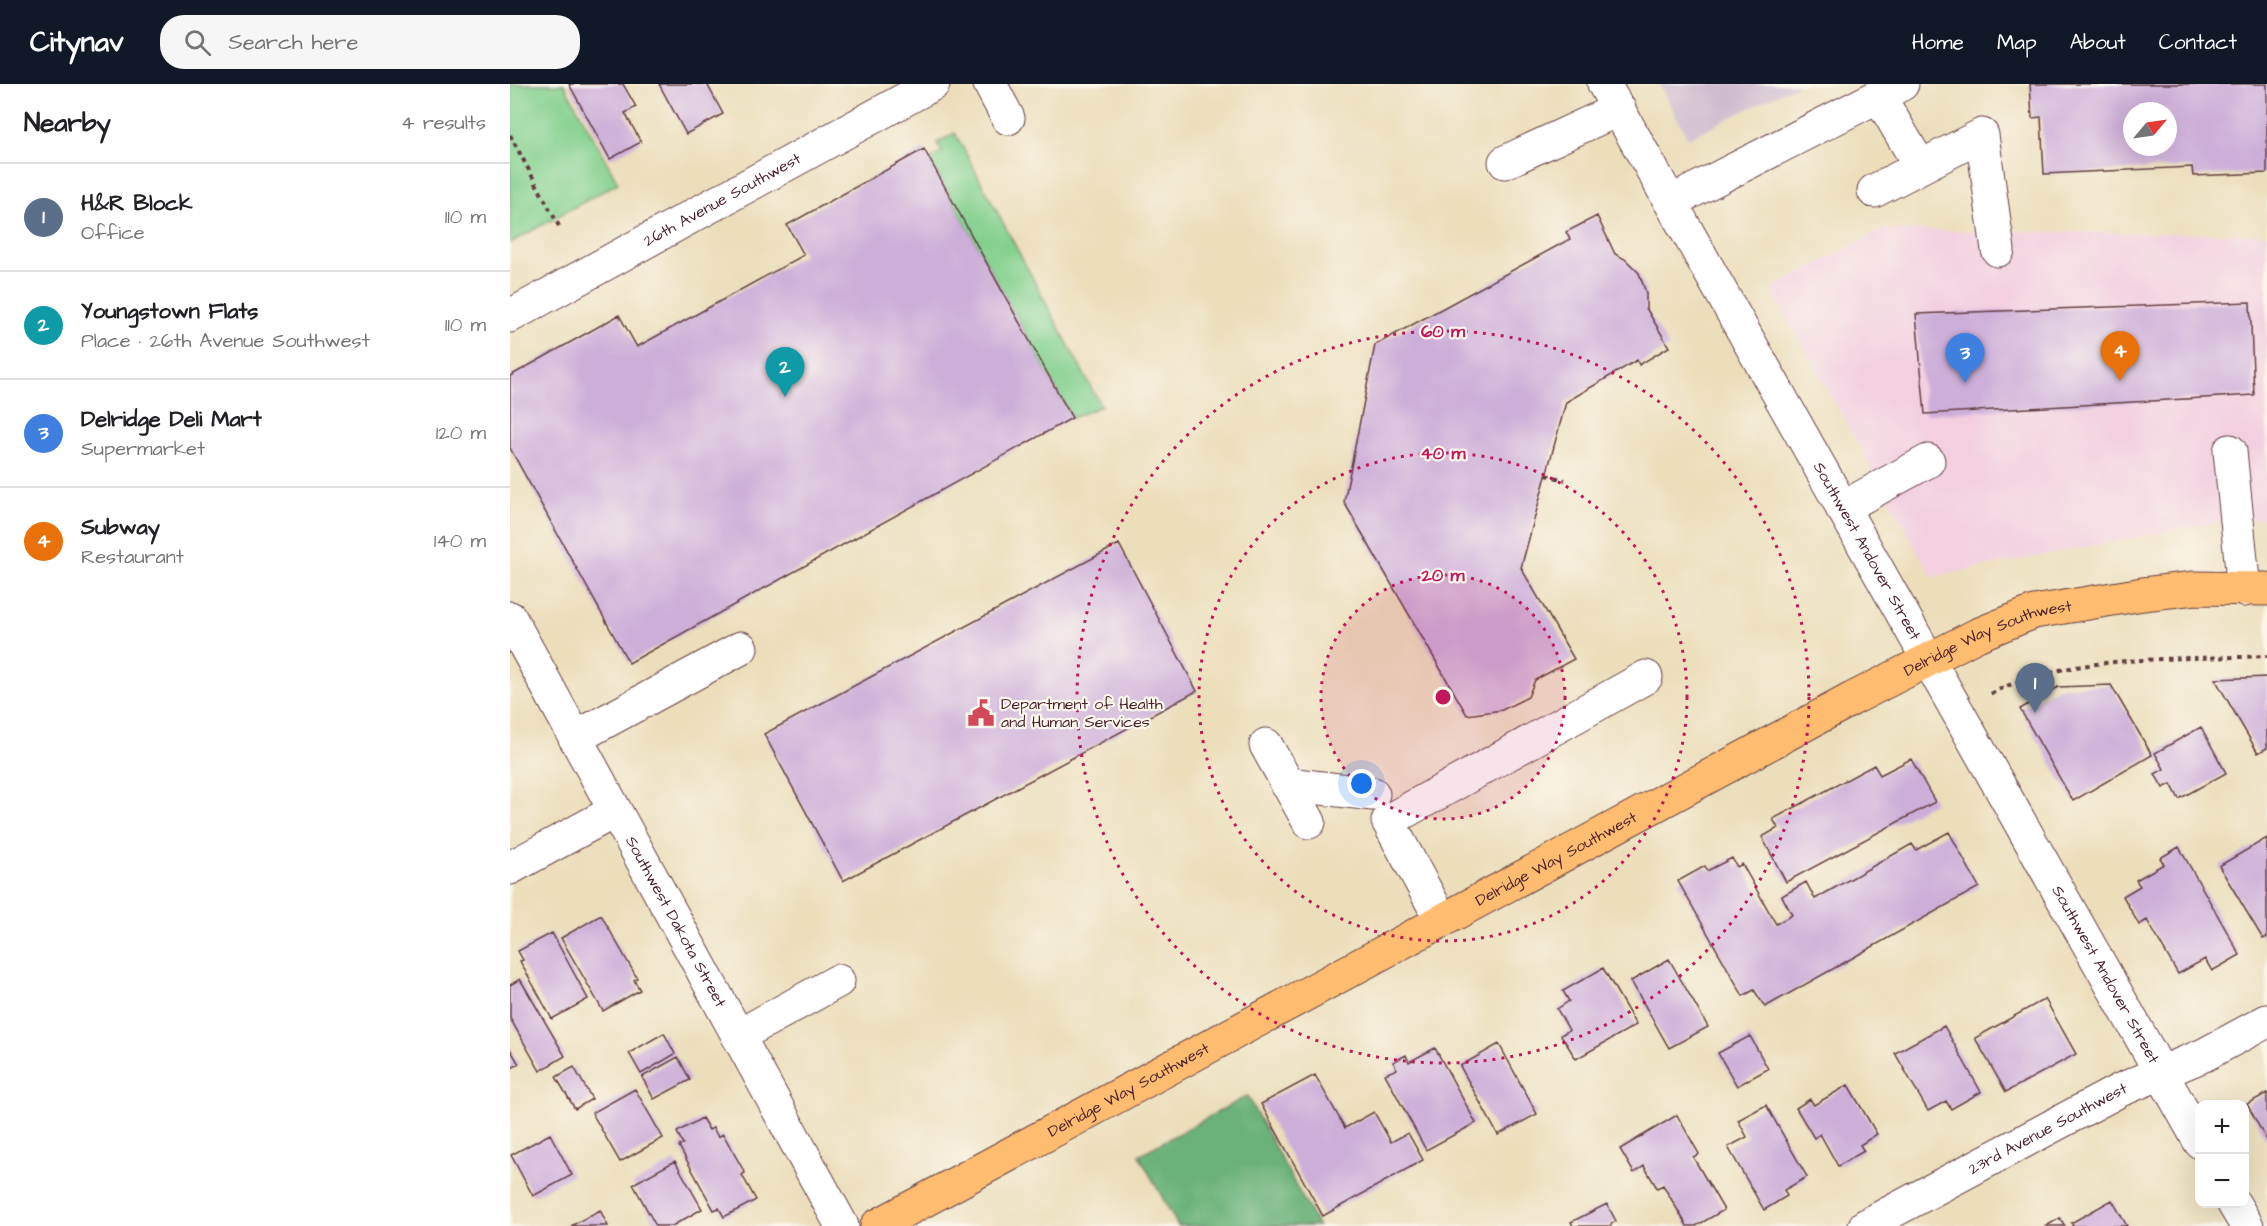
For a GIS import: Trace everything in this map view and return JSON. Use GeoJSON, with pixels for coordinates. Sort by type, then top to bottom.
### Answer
{"type":"FeatureCollection","features":[{"type":"Feature","properties":{"kind":"main road","name":"Delridge Way Southwest"},"geometry":{"type":"LineString","coordinates":[[877,1226],[1977,635],[2034,612],[2143,594],[2195,588],[2256,590]]}},
{"type":"Feature","properties":{"kind":"street","name":"26th Avenue Southwest"},"geometry":{"type":"LineString","coordinates":[[510,316],[933,84]]}},
{"type":"Feature","properties":{"kind":"street"},"geometry":{"type":"LineString","coordinates":[[990,84],[1008,118]]}},
{"type":"Feature","properties":{"kind":"street"},"geometry":{"type":"LineString","coordinates":[[1671,202],[1890,90],[1920,166]]}},
{"type":"Feature","properties":{"kind":"street"},"geometry":{"type":"LineString","coordinates":[[1505,162],[1612,97]]}},
{"type":"Feature","properties":{"kind":"street","name":"Southwest Andover Street"},"geometry":{"type":"LineString","coordinates":[[1612,97],[2195,1135]]}},
{"type":"Feature","properties":{"kind":"street"},"geometry":{"type":"LineString","coordinates":[[1874,192],[1982,135],[1998,250]]}},
{"type":"Feature","properties":{"kind":"street"},"geometry":{"type":"LineString","coordinates":[[2230,451],[2256,590]]}},
{"type":"Feature","properties":{"kind":"street"},"geometry":{"type":"LineString","coordinates":[[1842,508],[1928,461]]}},
{"type":"Feature","properties":{"kind":"street","name":"Southwest Dakota Street"},"geometry":{"type":"LineString","coordinates":[[510,618],[842,1226]]}},
{"type":"Feature","properties":{"kind":"street"},"geometry":{"type":"LineString","coordinates":[[576,738],[741,648]]}},
{"type":"Feature","properties":{"kind":"street"},"geometry":{"type":"LineString","coordinates":[[1442,921],[1388,821],[1646,677]]}},
{"type":"Feature","properties":{"kind":"street"},"geometry":{"type":"LineString","coordinates":[[1266,745],[1308,822]]}},
{"type":"Feature","properties":{"kind":"street"},"geometry":{"type":"LineString","coordinates":[[1287,784],[1373,794]]}},
{"type":"Feature","properties":{"kind":"street"},"geometry":{"type":"LineString","coordinates":[[510,868],[615,811]]}},
{"type":"Feature","properties":{"kind":"street"},"geometry":{"type":"LineString","coordinates":[[738,1036],[837,981]]}},
{"type":"Feature","properties":{"kind":"street","name":"23rd Avenue Southwest"},"geometry":{"type":"LineString","coordinates":[[1865,1226],[2120,1090],[2204,1054],[2267,1021]]}},
{"type":"Feature","properties":{"kind":"street"},"geometry":{"type":"LineString","coordinates":[[2237,1208],[2247,1226]]}},
{"type":"Feature","properties":{"kind":"path"},"geometry":{"type":"LineString","coordinates":[[510,135],[560,228]]}},
{"type":"Feature","properties":{"kind":"path"},"geometry":{"type":"LineString","coordinates":[[1546,475],[1565,480]]}},
{"type":"Feature","properties":{"kind":"path"},"geometry":{"type":"LineString","coordinates":[[2001,688],[2029,676],[2083,666],[2138,661],[2267,657]]}},
{"type":"Feature","properties":{"kind":"shaded area"},"geometry":{"type":"Polygon","coordinates":[[[1659,84],[1799,84],[1688,138],[1659,84]]]}},
{"type":"Feature","properties":{"kind":"shaded area"},"geometry":{"type":"Polygon","coordinates":[[[1882,230],[2267,234],[2267,519],[2232,519],[1932,577],[1771,289],[1882,230]]]}},
{"type":"Feature","properties":{"kind":"green space"},"geometry":{"type":"Polygon","coordinates":[[[510,84],[564,84],[618,183],[510,243],[510,84]]]}},
{"type":"Feature","properties":{"kind":"green space"},"geometry":{"type":"Polygon","coordinates":[[[955,133],[1101,406],[1072,418],[930,160],[942,152],[937,143],[955,133]]]}},
{"type":"Feature","properties":{"kind":"green space"},"geometry":{"type":"Polygon","coordinates":[[[1247,1096],[1318,1226],[1178,1226],[1139,1155],[1247,1096]]]}},
{"type":"Feature","properties":{"kind":"building"},"geometry":{"type":"Polygon","coordinates":[[[569,84],[623,84],[636,107],[625,113],[641,142],[610,159],[569,84]]]}},
{"type":"Feature","properties":{"kind":"building"},"geometry":{"type":"Polygon","coordinates":[[[659,84],[707,84],[723,114],[686,134],[659,84]]]}},
{"type":"Feature","properties":{"kind":"building"},"geometry":{"type":"Polygon","coordinates":[[[2030,84],[2267,84],[2267,173],[2193,176],[2192,167],[2044,174],[2041,117],[2032,118],[2030,84]]]}},
{"type":"Feature","properties":{"kind":"building"},"geometry":{"type":"Polygon","coordinates":[[[924,149],[1072,418],[629,663],[510,448],[510,376],[619,315],[637,347],[804,255],[787,225],[924,149]]]}},
{"type":"Feature","properties":{"kind":"building"},"geometry":{"type":"Polygon","coordinates":[[[1597,216],[1615,254],[1625,259],[1639,273],[1646,293],[1646,308],[1669,347],[1639,365],[1637,360],[1566,402],[1521,568],[1574,659],[1535,680],[1528,697],[1502,710],[1467,715],[1344,502],[1375,345],[1570,239],[1566,232],[1597,216]]]}},
{"type":"Feature","properties":{"kind":"building"},"geometry":{"type":"Polygon","coordinates":[[[2250,302],[2254,395],[1925,414],[1916,314],[2250,302]]]}},
{"type":"Feature","properties":{"kind":"building","name":"Department of Health and Human Services"},"geometry":{"type":"Polygon","coordinates":[[[1119,544],[1197,691],[843,881],[764,734],[1119,544]]]}},
{"type":"Feature","properties":{"kind":"building"},"geometry":{"type":"Polygon","coordinates":[[[2267,677],[2267,748],[2258,753],[2215,679],[2267,677]]]}},
{"type":"Feature","properties":{"kind":"building"},"geometry":{"type":"Polygon","coordinates":[[[2111,685],[2152,755],[2073,801],[2020,709],[2058,687],[2111,685]]]}},
{"type":"Feature","properties":{"kind":"building"},"geometry":{"type":"Polygon","coordinates":[[[2201,727],[2226,773],[2179,799],[2171,784],[2163,788],[2155,774],[2164,769],[2155,753],[2201,727]]]}},
{"type":"Feature","properties":{"kind":"building"},"geometry":{"type":"Polygon","coordinates":[[[1911,759],[1935,802],[1786,882],[1762,837],[1778,828],[1773,819],[1874,765],[1880,775],[1911,759]]]}},
{"type":"Feature","properties":{"kind":"building"},"geometry":{"type":"Polygon","coordinates":[[[1949,832],[1979,887],[1765,1007],[1754,990],[1743,996],[1678,881],[1705,866],[1707,871],[1732,858],[1737,867],[1742,864],[1776,924],[1792,915],[1782,896],[1806,882],[1815,899],[1912,844],[1916,850],[1949,832]]]}},
{"type":"Feature","properties":{"kind":"building"},"geometry":{"type":"Polygon","coordinates":[[[2267,838],[2267,937],[2263,939],[2219,866],[2267,838]]]}},
{"type":"Feature","properties":{"kind":"building"},"geometry":{"type":"Polygon","coordinates":[[[2179,847],[2240,955],[2212,971],[2205,959],[2178,974],[2147,920],[2139,925],[2123,896],[2140,886],[2136,880],[2164,864],[2160,858],[2179,847]]]}},
{"type":"Feature","properties":{"kind":"building"},"geometry":{"type":"Polygon","coordinates":[[[601,915],[637,978],[634,980],[640,990],[603,1011],[561,938],[601,915]]]}},
{"type":"Feature","properties":{"kind":"building"},"geometry":{"type":"Polygon","coordinates":[[[552,933],[588,999],[552,1019],[520,961],[523,960],[518,951],[552,933]]]}},
{"type":"Feature","properties":{"kind":"building"},"geometry":{"type":"Polygon","coordinates":[[[1669,959],[1708,1027],[1669,1048],[1631,981],[1669,959]]]}},
{"type":"Feature","properties":{"kind":"building"},"geometry":{"type":"Polygon","coordinates":[[[1603,968],[1636,1025],[1576,1059],[1561,1035],[1569,1030],[1557,1009],[1569,1001],[1563,991],[1603,968]]]}},
{"type":"Feature","properties":{"kind":"building"},"geometry":{"type":"Polygon","coordinates":[[[520,979],[565,1056],[540,1071],[510,1018],[510,985],[520,979]]]}},
{"type":"Feature","properties":{"kind":"building"},"geometry":{"type":"Polygon","coordinates":[[[2045,999],[2076,1054],[2006,1092],[1975,1038],[2045,999]]]}},
{"type":"Feature","properties":{"kind":"building"},"geometry":{"type":"Polygon","coordinates":[[[1944,1026],[1981,1092],[1951,1109],[1946,1101],[1928,1111],[1895,1053],[1944,1026]]]}},
{"type":"Feature","properties":{"kind":"building"},"geometry":{"type":"Polygon","coordinates":[[[664,1033],[675,1054],[641,1074],[629,1053],[664,1033]]]}},
{"type":"Feature","properties":{"kind":"building"},"geometry":{"type":"Polygon","coordinates":[[[1750,1036],[1768,1069],[1737,1086],[1718,1053],[1750,1036]]]}},
{"type":"Feature","properties":{"kind":"building"},"geometry":{"type":"Polygon","coordinates":[[[1499,1044],[1537,1114],[1498,1135],[1460,1066],[1499,1044]]]}},
{"type":"Feature","properties":{"kind":"building"},"geometry":{"type":"Polygon","coordinates":[[[1435,1048],[1476,1123],[1426,1150],[1385,1074],[1397,1069],[1393,1062],[1406,1055],[1409,1062],[1435,1048]]]}},
{"type":"Feature","properties":{"kind":"building"},"geometry":{"type":"Polygon","coordinates":[[[510,1049],[519,1064],[510,1069],[510,1049]]]}},
{"type":"Feature","properties":{"kind":"building"},"geometry":{"type":"Polygon","coordinates":[[[678,1057],[690,1080],[654,1099],[642,1077],[678,1057]]]}},
{"type":"Feature","properties":{"kind":"building"},"geometry":{"type":"Polygon","coordinates":[[[574,1067],[592,1099],[575,1109],[556,1077],[574,1067]]]}},
{"type":"Feature","properties":{"kind":"building"},"geometry":{"type":"Polygon","coordinates":[[[1315,1075],[1345,1128],[1374,1112],[1391,1142],[1408,1133],[1423,1160],[1323,1216],[1261,1104],[1315,1075]]]}},
{"type":"Feature","properties":{"kind":"building"},"geometry":{"type":"Polygon","coordinates":[[[1848,1085],[1877,1134],[1860,1145],[1864,1151],[1838,1166],[1820,1134],[1814,1138],[1796,1108],[1810,1099],[1814,1105],[1848,1085]]]}},
{"type":"Feature","properties":{"kind":"building"},"geometry":{"type":"Polygon","coordinates":[[[635,1089],[663,1138],[620,1162],[592,1113],[635,1089]]]}},
{"type":"Feature","properties":{"kind":"building"},"geometry":{"type":"Polygon","coordinates":[[[2267,1093],[2267,1141],[2249,1108],[2249,1103],[2267,1093]]]}},
{"type":"Feature","properties":{"kind":"building"},"geometry":{"type":"Polygon","coordinates":[[[1766,1105],[1807,1177],[1784,1190],[1787,1196],[1764,1210],[1728,1147],[1747,1137],[1738,1120],[1766,1105]]]}},
{"type":"Feature","properties":{"kind":"building"},"geometry":{"type":"Polygon","coordinates":[[[1677,1115],[1699,1154],[1693,1157],[1724,1210],[1696,1226],[1687,1226],[1663,1185],[1657,1188],[1644,1166],[1634,1173],[1620,1149],[1677,1115]]]}},
{"type":"Feature","properties":{"kind":"building"},"geometry":{"type":"Polygon","coordinates":[[[702,1118],[709,1130],[713,1128],[718,1137],[723,1134],[745,1173],[742,1175],[756,1200],[724,1217],[719,1208],[714,1210],[679,1146],[683,1144],[677,1132],[702,1118]]]}},
{"type":"Feature","properties":{"kind":"building"},"geometry":{"type":"Polygon","coordinates":[[[550,1134],[572,1175],[533,1196],[511,1155],[550,1134]]]}},
{"type":"Feature","properties":{"kind":"building"},"geometry":{"type":"Polygon","coordinates":[[[675,1161],[702,1209],[672,1226],[656,1226],[633,1184],[675,1161]]]}},
{"type":"Feature","properties":{"kind":"building"},"geometry":{"type":"Polygon","coordinates":[[[2112,1200],[2127,1226],[2073,1226],[2071,1223],[2112,1200]]]}},
{"type":"Feature","properties":{"kind":"building"},"geometry":{"type":"Polygon","coordinates":[[[1607,1204],[1616,1221],[1611,1226],[1573,1226],[1571,1222],[1607,1204]]]}},
{"type":"Feature","properties":{"kind":"building"},"geometry":{"type":"Polygon","coordinates":[[[600,1210],[608,1226],[571,1226],[600,1210]]]}},
{"type":"Feature","properties":{"kind":"building"},"geometry":{"type":"Polygon","coordinates":[[[2060,1218],[2065,1226],[2046,1226],[2060,1218]]]}},
{"type":"Feature","properties":{"kind":"place","name":"Subway"},"geometry":{"type":"Point","coordinates":[2120,381]}},
{"type":"Feature","properties":{"kind":"place","name":"Delridge Deli Mart"},"geometry":{"type":"Point","coordinates":[1965,383]}},
{"type":"Feature","properties":{"kind":"place","name":"Youngstown Flats"},"geometry":{"type":"Point","coordinates":[785,397]}},
{"type":"Feature","properties":{"kind":"place","name":"Department of Health and Human Services"},"geometry":{"type":"Point","coordinates":[981,713]}},
{"type":"Feature","properties":{"kind":"place","name":"H&R Block"},"geometry":{"type":"Point","coordinates":[2035,713]}}]}
